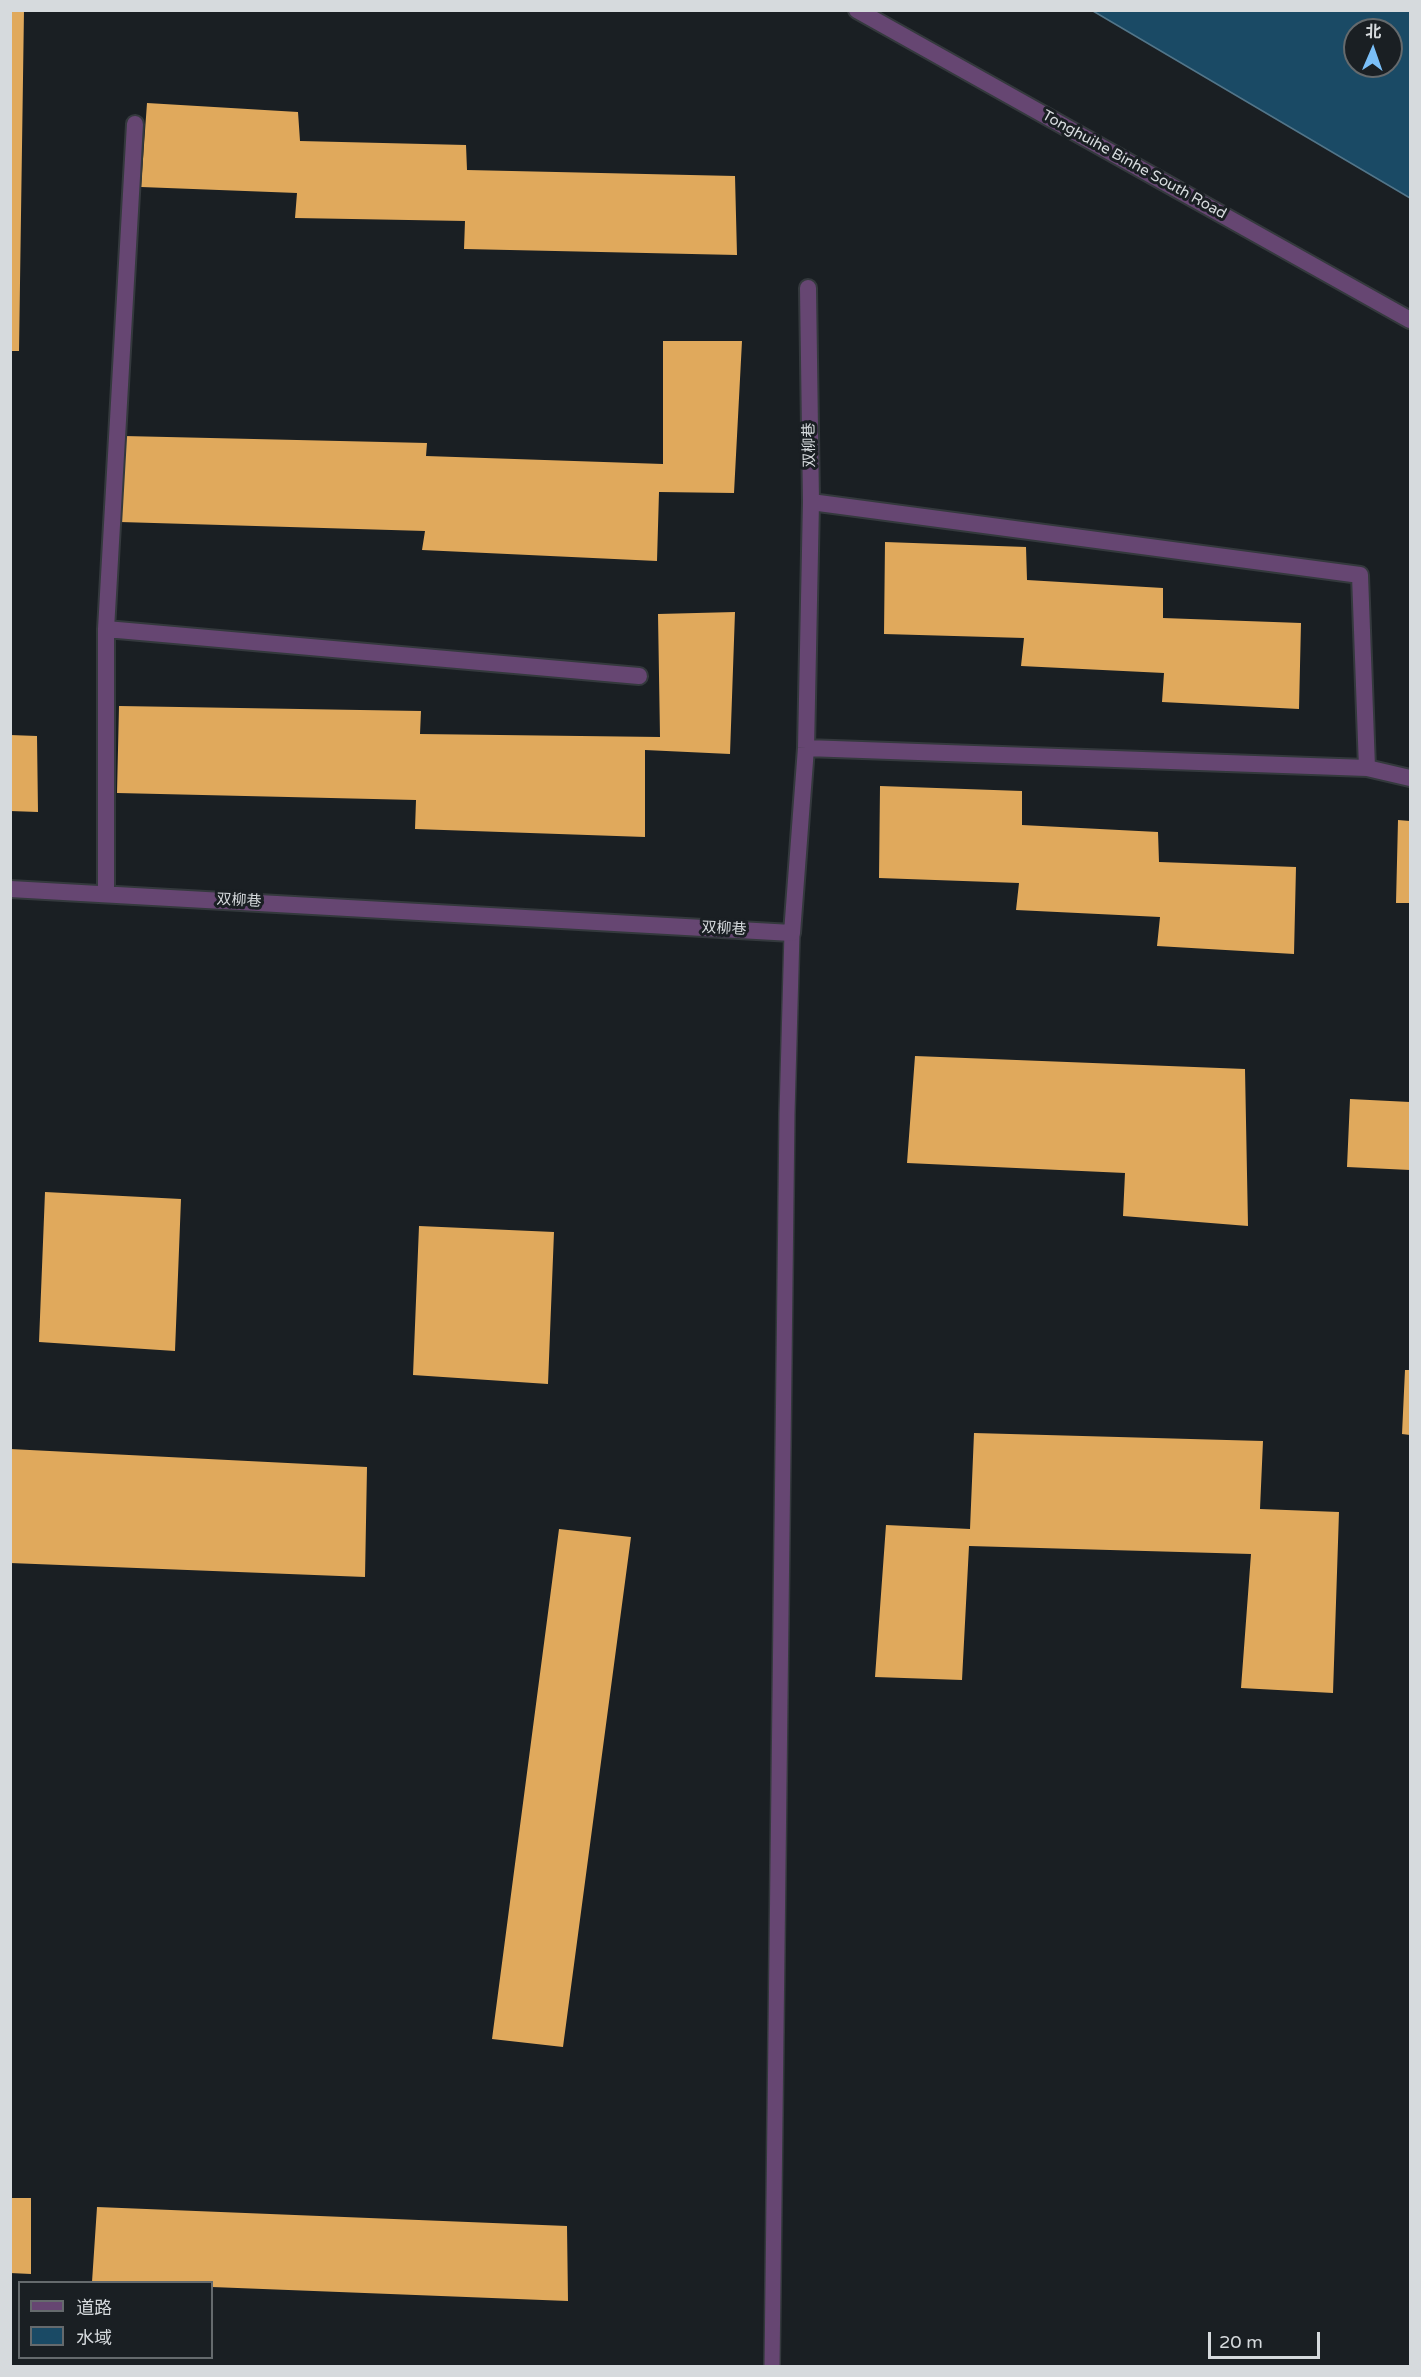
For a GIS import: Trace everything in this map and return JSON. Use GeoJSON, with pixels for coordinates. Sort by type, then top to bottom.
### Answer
{"type":"FeatureCollection","features":[{"type":"Feature","properties":{"kind":"street","name":"Tonghuihe Binhe South Road"},"geometry":{"type":"LineString","coordinates":[[857,10],[1410,320]]}},
{"type":"Feature","properties":{"kind":"street"},"geometry":{"type":"LineString","coordinates":[[106,893],[106,629],[135,124]]}},
{"type":"Feature","properties":{"kind":"street","name":"双柳巷"},"geometry":{"type":"LineString","coordinates":[[10,890],[106,893],[792,933],[806,748],[811,502],[808,288]]}},
{"type":"Feature","properties":{"kind":"street"},"geometry":{"type":"LineString","coordinates":[[811,502],[1360,575],[1367,768]]}},
{"type":"Feature","properties":{"kind":"street"},"geometry":{"type":"LineString","coordinates":[[106,629],[639,676]]}},
{"type":"Feature","properties":{"kind":"street"},"geometry":{"type":"LineString","coordinates":[[806,748],[1367,768],[1410,777]]}},
{"type":"Feature","properties":{"kind":"lane"},"geometry":{"type":"LineString","coordinates":[[772,2367],[787,1113],[792,933]]}},
{"type":"Feature","properties":{"kind":"water"},"geometry":{"type":"Polygon","coordinates":[[[1093,11],[1410,11],[1410,198],[1093,11]]]}},
{"type":"Feature","properties":{"kind":"building"},"geometry":{"type":"Polygon","coordinates":[[[10,10],[24,10],[19,351],[10,351],[10,10]]]}},
{"type":"Feature","properties":{"kind":"building"},"geometry":{"type":"Polygon","coordinates":[[[147,103],[298,112],[300,141],[466,145],[467,170],[735,176],[737,255],[464,249],[465,221],[295,218],[297,193],[141,187],[147,103]]]}},
{"type":"Feature","properties":{"kind":"building"},"geometry":{"type":"Polygon","coordinates":[[[663,341],[742,341],[734,493],[659,492],[657,561],[422,550],[425,531],[120,522],[124,436],[427,443],[426,456],[663,464],[663,341]]]}},
{"type":"Feature","properties":{"kind":"building"},"geometry":{"type":"Polygon","coordinates":[[[885,542],[1026,547],[1027,580],[1163,588],[1163,618],[1301,623],[1299,709],[1162,702],[1164,673],[1021,666],[1024,638],[884,634],[885,542]]]}},
{"type":"Feature","properties":{"kind":"building"},"geometry":{"type":"Polygon","coordinates":[[[735,612],[730,754],[645,750],[645,837],[415,829],[416,800],[117,793],[119,706],[421,711],[420,734],[660,737],[658,614],[735,612]]]}},
{"type":"Feature","properties":{"kind":"building"},"geometry":{"type":"Polygon","coordinates":[[[10,735],[37,736],[38,812],[10,811],[10,735]]]}},
{"type":"Feature","properties":{"kind":"building"},"geometry":{"type":"Polygon","coordinates":[[[880,786],[1022,791],[1022,825],[1158,832],[1159,862],[1296,867],[1294,954],[1157,946],[1160,917],[1016,910],[1019,883],[879,878],[880,786]]]}},
{"type":"Feature","properties":{"kind":"building"},"geometry":{"type":"Polygon","coordinates":[[[1398,820],[1410,821],[1410,903],[1396,903],[1398,820]]]}},
{"type":"Feature","properties":{"kind":"building"},"geometry":{"type":"Polygon","coordinates":[[[915,1056],[1245,1069],[1248,1226],[1123,1216],[1125,1173],[907,1163],[915,1056]]]}},
{"type":"Feature","properties":{"kind":"building"},"geometry":{"type":"Polygon","coordinates":[[[1350,1099],[1410,1102],[1410,1170],[1347,1167],[1350,1099]]]}},
{"type":"Feature","properties":{"kind":"building"},"geometry":{"type":"Polygon","coordinates":[[[45,1192],[181,1199],[175,1351],[39,1342],[45,1192]]]}},
{"type":"Feature","properties":{"kind":"building"},"geometry":{"type":"Polygon","coordinates":[[[419,1226],[554,1232],[548,1384],[413,1375],[419,1226]]]}},
{"type":"Feature","properties":{"kind":"building"},"geometry":{"type":"Polygon","coordinates":[[[1405,1370],[1410,1370],[1410,1435],[1402,1434],[1405,1370]]]}},
{"type":"Feature","properties":{"kind":"building"},"geometry":{"type":"Polygon","coordinates":[[[974,1433],[1263,1441],[1260,1509],[1339,1512],[1333,1693],[1241,1688],[1251,1554],[969,1546],[962,1680],[875,1677],[886,1525],[970,1529],[974,1433]]]}},
{"type":"Feature","properties":{"kind":"building"},"geometry":{"type":"Polygon","coordinates":[[[10,1449],[367,1467],[365,1577],[10,1563],[10,1449]]]}},
{"type":"Feature","properties":{"kind":"building"},"geometry":{"type":"Polygon","coordinates":[[[559,1529],[631,1537],[563,2047],[492,2039],[559,1529]]]}},
{"type":"Feature","properties":{"kind":"building"},"geometry":{"type":"Polygon","coordinates":[[[10,2198],[31,2198],[31,2274],[10,2273],[10,2198]]]}},
{"type":"Feature","properties":{"kind":"building"},"geometry":{"type":"Polygon","coordinates":[[[97,2207],[567,2226],[568,2301],[213,2287],[213,2281],[92,2281],[97,2207]]]}}]}
